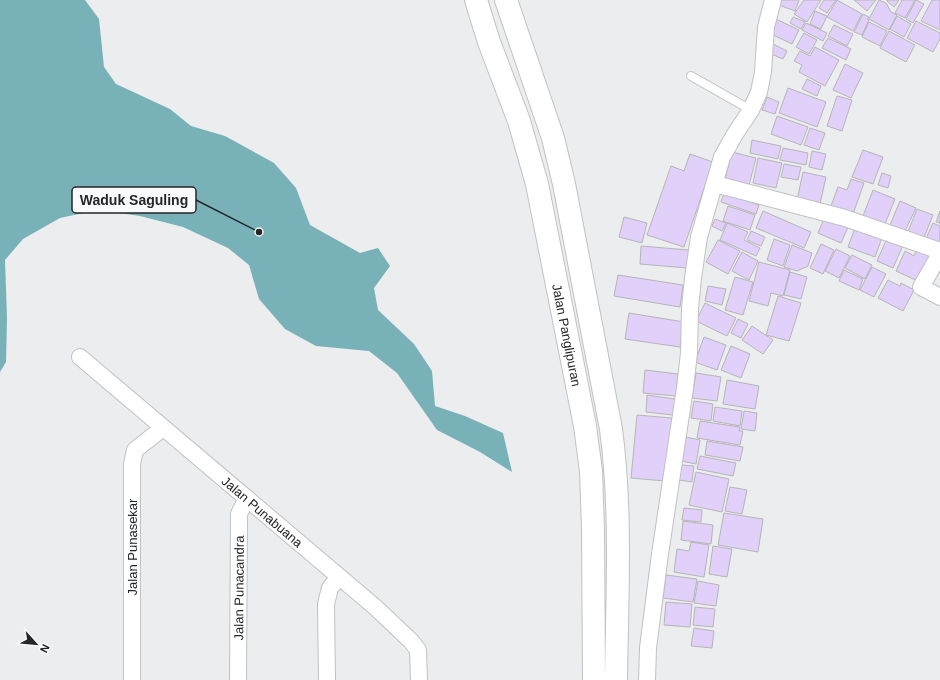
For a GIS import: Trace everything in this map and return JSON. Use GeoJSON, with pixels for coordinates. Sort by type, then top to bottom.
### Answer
{"type":"FeatureCollection","features":[{"type":"Feature","properties":{"kind":"main road","name":"Jalan Panglipuran"},"geometry":{"type":"LineString","coordinates":[[476,0],[489,42],[518,121],[537,184],[585,426],[590,471],[593,529],[594,680]]}},
{"type":"Feature","properties":{"kind":"main road","name":"Jalan Panglipuran"},"geometry":{"type":"LineString","coordinates":[[506,0],[553,138],[564,184],[611,429],[614,456],[618,538],[616,680]]}},
{"type":"Feature","properties":{"kind":"street"},"geometry":{"type":"LineString","coordinates":[[647,680],[648,648],[660,554],[685,388],[693,278],[700,237],[722,157],[751,110],[759,92],[763,72],[766,27],[773,0]]}},
{"type":"Feature","properties":{"kind":"street"},"geometry":{"type":"LineString","coordinates":[[714,184],[845,218],[940,251]]}},
{"type":"Feature","properties":{"kind":"street"},"geometry":{"type":"LineString","coordinates":[[940,254],[921,287],[940,296]]}},
{"type":"Feature","properties":{"kind":"street","name":"Jalan Punabuana"},"geometry":{"type":"LineString","coordinates":[[80,357],[247,498],[411,640],[418,650],[419,680]]}},
{"type":"Feature","properties":{"kind":"street","name":"Jalan Punasekar"},"geometry":{"type":"LineString","coordinates":[[132,680],[132,464],[135,450],[163,428]]}},
{"type":"Feature","properties":{"kind":"street","name":"Jalan Punacandra"},"geometry":{"type":"LineString","coordinates":[[238,680],[239,514],[247,498]]}},
{"type":"Feature","properties":{"kind":"street"},"geometry":{"type":"LineString","coordinates":[[327,680],[326,604],[330,588],[339,577]]}},
{"type":"Feature","properties":{"kind":"lane"},"geometry":{"type":"LineString","coordinates":[[691,76],[751,110]]}},
{"type":"Feature","properties":{"kind":"water"},"geometry":{"type":"Polygon","coordinates":[[[0,0],[85,0],[99,19],[104,67],[116,84],[170,109],[191,126],[225,136],[274,163],[296,188],[310,225],[360,253],[378,248],[390,266],[374,288],[378,310],[414,344],[432,371],[435,406],[465,416],[503,433],[512,472],[480,452],[437,430],[397,373],[369,351],[316,346],[285,329],[259,299],[249,265],[228,248],[183,227],[140,216],[97,210],[60,218],[23,239],[5,260],[7,318],[6,362],[0,372],[0,0]]]}},
{"type":"Feature","properties":{"kind":"building"},"geometry":{"type":"Polygon","coordinates":[[[781,0],[799,0],[795,11],[779,5],[781,0]]]}},
{"type":"Feature","properties":{"kind":"building"},"geometry":{"type":"Polygon","coordinates":[[[804,0],[821,0],[807,22],[794,14],[804,0]]]}},
{"type":"Feature","properties":{"kind":"building"},"geometry":{"type":"Polygon","coordinates":[[[824,0],[836,0],[827,13],[819,8],[824,0]]]}},
{"type":"Feature","properties":{"kind":"building"},"geometry":{"type":"Polygon","coordinates":[[[837,0],[862,14],[853,31],[827,17],[837,0]]]}},
{"type":"Feature","properties":{"kind":"building"},"geometry":{"type":"Polygon","coordinates":[[[854,0],[876,0],[867,11],[854,0]]]}},
{"type":"Feature","properties":{"kind":"building"},"geometry":{"type":"Polygon","coordinates":[[[879,0],[886,3],[891,12],[897,15],[889,30],[869,19],[879,0]]]}},
{"type":"Feature","properties":{"kind":"building"},"geometry":{"type":"Polygon","coordinates":[[[887,0],[899,0],[894,7],[887,0]]]}},
{"type":"Feature","properties":{"kind":"building"},"geometry":{"type":"Polygon","coordinates":[[[902,0],[915,0],[905,18],[895,13],[902,0]]]}},
{"type":"Feature","properties":{"kind":"building"},"geometry":{"type":"Polygon","coordinates":[[[916,0],[924,4],[913,23],[906,19],[916,0]]]}},
{"type":"Feature","properties":{"kind":"building"},"geometry":{"type":"Polygon","coordinates":[[[932,0],[940,0],[940,30],[921,21],[932,0]]]}},
{"type":"Feature","properties":{"kind":"building"},"geometry":{"type":"Polygon","coordinates":[[[815,11],[827,16],[821,29],[810,24],[815,11]]]}},
{"type":"Feature","properties":{"kind":"building"},"geometry":{"type":"Polygon","coordinates":[[[863,14],[869,17],[867,19],[869,20],[862,35],[854,32],[863,14]]]}},
{"type":"Feature","properties":{"kind":"building"},"geometry":{"type":"Polygon","coordinates":[[[897,16],[911,24],[904,37],[890,29],[897,16]]]}},
{"type":"Feature","properties":{"kind":"building"},"geometry":{"type":"Polygon","coordinates":[[[793,17],[805,22],[801,29],[790,23],[793,17]]]}},
{"type":"Feature","properties":{"kind":"building"},"geometry":{"type":"Polygon","coordinates":[[[776,19],[799,30],[792,44],[769,33],[776,19]]]}},
{"type":"Feature","properties":{"kind":"building"},"geometry":{"type":"Polygon","coordinates":[[[916,21],[940,33],[940,39],[933,52],[907,38],[916,21]]]}},
{"type":"Feature","properties":{"kind":"building"},"geometry":{"type":"Polygon","coordinates":[[[869,22],[887,31],[880,46],[862,37],[869,22]]]}},
{"type":"Feature","properties":{"kind":"building"},"geometry":{"type":"Polygon","coordinates":[[[806,23],[827,33],[823,41],[802,30],[806,23]]]}},
{"type":"Feature","properties":{"kind":"building"},"geometry":{"type":"Polygon","coordinates":[[[834,25],[853,34],[847,46],[828,36],[834,25]]]}},
{"type":"Feature","properties":{"kind":"building"},"geometry":{"type":"Polygon","coordinates":[[[889,31],[915,45],[906,62],[880,48],[889,31]]]}},
{"type":"Feature","properties":{"kind":"building"},"geometry":{"type":"Polygon","coordinates":[[[804,33],[817,40],[809,54],[796,47],[804,33]]]}},
{"type":"Feature","properties":{"kind":"building"},"geometry":{"type":"Polygon","coordinates":[[[828,38],[851,49],[846,60],[822,48],[828,38]]]}},
{"type":"Feature","properties":{"kind":"building"},"geometry":{"type":"Polygon","coordinates":[[[773,44],[787,51],[783,59],[769,53],[773,44]]]}},
{"type":"Feature","properties":{"kind":"building"},"geometry":{"type":"Polygon","coordinates":[[[815,47],[839,60],[825,86],[799,72],[802,65],[794,61],[800,51],[810,56],[815,47]]]}},
{"type":"Feature","properties":{"kind":"building"},"geometry":{"type":"Polygon","coordinates":[[[845,64],[863,73],[851,98],[833,90],[845,64]]]}},
{"type":"Feature","properties":{"kind":"building"},"geometry":{"type":"Polygon","coordinates":[[[807,79],[821,86],[817,96],[802,89],[807,79]]]}},
{"type":"Feature","properties":{"kind":"building"},"geometry":{"type":"Polygon","coordinates":[[[788,88],[826,102],[817,127],[779,113],[788,88]]]}},
{"type":"Feature","properties":{"kind":"building"},"geometry":{"type":"Polygon","coordinates":[[[837,96],[852,100],[842,131],[827,126],[837,96]]]}},
{"type":"Feature","properties":{"kind":"building"},"geometry":{"type":"Polygon","coordinates":[[[767,97],[779,102],[775,114],[762,110],[767,97]]]}},
{"type":"Feature","properties":{"kind":"building"},"geometry":{"type":"Polygon","coordinates":[[[777,116],[808,127],[801,145],[771,134],[777,116]]]}},
{"type":"Feature","properties":{"kind":"building"},"geometry":{"type":"Polygon","coordinates":[[[810,128],[825,133],[819,150],[804,145],[810,128]]]}},
{"type":"Feature","properties":{"kind":"building"},"geometry":{"type":"Polygon","coordinates":[[[752,140],[781,146],[778,159],[750,153],[752,140]]]}},
{"type":"Feature","properties":{"kind":"building"},"geometry":{"type":"Polygon","coordinates":[[[783,148],[808,153],[806,165],[780,160],[783,148]]]}},
{"type":"Feature","properties":{"kind":"building"},"geometry":{"type":"Polygon","coordinates":[[[863,150],[883,157],[873,184],[852,177],[863,150]]]}},
{"type":"Feature","properties":{"kind":"building"},"geometry":{"type":"Polygon","coordinates":[[[812,151],[826,154],[822,170],[809,167],[812,151]]]}},
{"type":"Feature","properties":{"kind":"building"},"geometry":{"type":"Polygon","coordinates":[[[732,152],[756,158],[748,189],[724,183],[732,152]]]}},
{"type":"Feature","properties":{"kind":"building"},"geometry":{"type":"Polygon","coordinates":[[[690,154],[713,162],[684,247],[647,235],[671,166],[684,171],[690,154]]]}},
{"type":"Feature","properties":{"kind":"building"},"geometry":{"type":"Polygon","coordinates":[[[758,158],[782,163],[776,188],[753,183],[758,158]]]}},
{"type":"Feature","properties":{"kind":"building"},"geometry":{"type":"Polygon","coordinates":[[[784,164],[801,167],[798,180],[781,177],[784,164]]]}},
{"type":"Feature","properties":{"kind":"building"},"geometry":{"type":"Polygon","coordinates":[[[803,172],[826,177],[820,204],[797,200],[803,172]]]}},
{"type":"Feature","properties":{"kind":"building"},"geometry":{"type":"Polygon","coordinates":[[[882,173],[891,176],[888,188],[878,185],[882,173]]]}},
{"type":"Feature","properties":{"kind":"building"},"geometry":{"type":"Polygon","coordinates":[[[851,179],[864,183],[853,214],[831,206],[838,187],[847,190],[851,179]]]}},
{"type":"Feature","properties":{"kind":"building"},"geometry":{"type":"Polygon","coordinates":[[[873,190],[895,199],[885,224],[863,216],[873,190]]]}},
{"type":"Feature","properties":{"kind":"building"},"geometry":{"type":"Polygon","coordinates":[[[724,193],[759,205],[756,214],[721,202],[724,193]]]}},
{"type":"Feature","properties":{"kind":"building"},"geometry":{"type":"Polygon","coordinates":[[[900,201],[916,208],[905,231],[890,225],[900,201]]]}},
{"type":"Feature","properties":{"kind":"building"},"geometry":{"type":"Polygon","coordinates":[[[728,206],[755,215],[750,230],[723,221],[728,206]]]}},
{"type":"Feature","properties":{"kind":"building"},"geometry":{"type":"Polygon","coordinates":[[[917,209],[933,215],[923,240],[907,234],[917,209]]]}},
{"type":"Feature","properties":{"kind":"building"},"geometry":{"type":"Polygon","coordinates":[[[763,211],[811,232],[804,248],[756,228],[763,211]]]}},
{"type":"Feature","properties":{"kind":"building"},"geometry":{"type":"Polygon","coordinates":[[[940,211],[940,223],[936,222],[940,211]]]}},
{"type":"Feature","properties":{"kind":"building"},"geometry":{"type":"Polygon","coordinates":[[[826,214],[849,225],[841,243],[818,233],[826,214]]]}},
{"type":"Feature","properties":{"kind":"building"},"geometry":{"type":"Polygon","coordinates":[[[624,217],[647,223],[642,243],[619,237],[624,217]]]}},
{"type":"Feature","properties":{"kind":"building"},"geometry":{"type":"Polygon","coordinates":[[[715,219],[726,223],[722,231],[712,226],[715,219]]]}},
{"type":"Feature","properties":{"kind":"building"},"geometry":{"type":"Polygon","coordinates":[[[727,223],[748,232],[744,240],[760,248],[756,256],[720,240],[727,223]]]}},
{"type":"Feature","properties":{"kind":"building"},"geometry":{"type":"Polygon","coordinates":[[[933,223],[940,226],[940,250],[924,243],[933,223]]]}},
{"type":"Feature","properties":{"kind":"building"},"geometry":{"type":"Polygon","coordinates":[[[856,225],[883,235],[875,257],[848,247],[856,225]]]}},
{"type":"Feature","properties":{"kind":"building"},"geometry":{"type":"Polygon","coordinates":[[[751,231],[765,237],[761,246],[747,240],[751,231]]]}},
{"type":"Feature","properties":{"kind":"building"},"geometry":{"type":"Polygon","coordinates":[[[888,236],[904,243],[893,268],[877,261],[888,236]]]}},
{"type":"Feature","properties":{"kind":"building"},"geometry":{"type":"Polygon","coordinates":[[[774,239],[790,245],[783,266],[767,260],[774,239]]]}},
{"type":"Feature","properties":{"kind":"building"},"geometry":{"type":"Polygon","coordinates":[[[718,240],[740,251],[728,274],[706,262],[718,240]]]}},
{"type":"Feature","properties":{"kind":"building"},"geometry":{"type":"Polygon","coordinates":[[[821,244],[834,250],[823,274],[810,268],[821,244]]]}},
{"type":"Feature","properties":{"kind":"building"},"geometry":{"type":"Polygon","coordinates":[[[792,245],[812,253],[808,266],[797,271],[784,267],[792,245]]]}},
{"type":"Feature","properties":{"kind":"building"},"geometry":{"type":"Polygon","coordinates":[[[641,246],[689,250],[687,268],[640,264],[641,246]]]}},
{"type":"Feature","properties":{"kind":"building"},"geometry":{"type":"Polygon","coordinates":[[[918,247],[935,255],[922,283],[896,271],[905,251],[914,256],[918,247]]]}},
{"type":"Feature","properties":{"kind":"building"},"geometry":{"type":"Polygon","coordinates":[[[836,249],[850,256],[839,278],[825,271],[836,249]]]}},
{"type":"Feature","properties":{"kind":"building"},"geometry":{"type":"Polygon","coordinates":[[[742,252],[758,261],[749,280],[732,271],[742,252]]]}},
{"type":"Feature","properties":{"kind":"building"},"geometry":{"type":"Polygon","coordinates":[[[852,255],[872,265],[865,279],[845,268],[852,255]]]}},
{"type":"Feature","properties":{"kind":"building"},"geometry":{"type":"Polygon","coordinates":[[[759,262],[790,270],[783,296],[771,293],[768,306],[749,301],[759,262]]]}},
{"type":"Feature","properties":{"kind":"building"},"geometry":{"type":"Polygon","coordinates":[[[872,267],[886,274],[874,297],[860,290],[872,267]]]}},
{"type":"Feature","properties":{"kind":"building"},"geometry":{"type":"Polygon","coordinates":[[[844,270],[863,279],[859,290],[839,281],[844,270]]]}},
{"type":"Feature","properties":{"kind":"building"},"geometry":{"type":"Polygon","coordinates":[[[790,272],[807,277],[801,299],[784,295],[790,272]]]}},
{"type":"Feature","properties":{"kind":"building"},"geometry":{"type":"Polygon","coordinates":[[[618,275],[683,285],[680,307],[614,296],[618,275]]]}},
{"type":"Feature","properties":{"kind":"building"},"geometry":{"type":"Polygon","coordinates":[[[735,277],[753,282],[743,315],[725,310],[735,277]]]}},
{"type":"Feature","properties":{"kind":"building"},"geometry":{"type":"Polygon","coordinates":[[[888,280],[900,286],[901,283],[914,290],[903,311],[878,298],[888,280]]]}},
{"type":"Feature","properties":{"kind":"building"},"geometry":{"type":"Polygon","coordinates":[[[708,286],[726,289],[722,305],[705,301],[708,286]]]}},
{"type":"Feature","properties":{"kind":"building"},"geometry":{"type":"Polygon","coordinates":[[[778,296],[801,303],[789,341],[766,335],[778,296]]]}},
{"type":"Feature","properties":{"kind":"building"},"geometry":{"type":"Polygon","coordinates":[[[705,303],[736,318],[727,336],[696,321],[705,303]]]}},
{"type":"Feature","properties":{"kind":"building"},"geometry":{"type":"Polygon","coordinates":[[[629,313],[684,322],[680,347],[625,339],[629,313]]]}},
{"type":"Feature","properties":{"kind":"building"},"geometry":{"type":"Polygon","coordinates":[[[738,319],[748,324],[741,338],[731,333],[738,319]]]}},
{"type":"Feature","properties":{"kind":"building"},"geometry":{"type":"Polygon","coordinates":[[[752,326],[773,340],[763,354],[742,340],[752,326]]]}},
{"type":"Feature","properties":{"kind":"building"},"geometry":{"type":"Polygon","coordinates":[[[704,337],[726,345],[717,370],[695,362],[704,337]]]}},
{"type":"Feature","properties":{"kind":"building"},"geometry":{"type":"Polygon","coordinates":[[[731,346],[750,354],[741,378],[721,370],[731,346]]]}},
{"type":"Feature","properties":{"kind":"building"},"geometry":{"type":"Polygon","coordinates":[[[645,370],[678,374],[676,396],[643,393],[645,370]]]}},
{"type":"Feature","properties":{"kind":"building"},"geometry":{"type":"Polygon","coordinates":[[[696,373],[721,377],[717,401],[692,398],[696,373]]]}},
{"type":"Feature","properties":{"kind":"building"},"geometry":{"type":"Polygon","coordinates":[[[727,380],[759,386],[755,409],[723,404],[727,380]]]}},
{"type":"Feature","properties":{"kind":"building"},"geometry":{"type":"Polygon","coordinates":[[[647,395],[675,399],[673,415],[646,412],[647,395]]]}},
{"type":"Feature","properties":{"kind":"building"},"geometry":{"type":"Polygon","coordinates":[[[694,401],[713,404],[711,421],[691,418],[694,401]]]}},
{"type":"Feature","properties":{"kind":"building"},"geometry":{"type":"Polygon","coordinates":[[[715,407],[742,411],[740,426],[713,421],[715,407]]]}},
{"type":"Feature","properties":{"kind":"building"},"geometry":{"type":"Polygon","coordinates":[[[744,411],[757,413],[755,431],[741,429],[744,411]]]}},
{"type":"Feature","properties":{"kind":"building"},"geometry":{"type":"Polygon","coordinates":[[[637,415],[672,418],[665,481],[631,478],[637,415]]]}},
{"type":"Feature","properties":{"kind":"building"},"geometry":{"type":"Polygon","coordinates":[[[700,421],[740,427],[739,431],[743,431],[740,445],[697,438],[700,421]]]}},
{"type":"Feature","properties":{"kind":"building"},"geometry":{"type":"Polygon","coordinates":[[[686,437],[700,440],[696,464],[681,461],[686,437]]]}},
{"type":"Feature","properties":{"kind":"building"},"geometry":{"type":"Polygon","coordinates":[[[707,441],[743,447],[740,461],[705,455],[707,441]]]}},
{"type":"Feature","properties":{"kind":"building"},"geometry":{"type":"Polygon","coordinates":[[[700,456],[736,463],[733,476],[697,469],[700,456]]]}},
{"type":"Feature","properties":{"kind":"building"},"geometry":{"type":"Polygon","coordinates":[[[682,465],[694,466],[692,482],[679,480],[682,465]]]}},
{"type":"Feature","properties":{"kind":"building"},"geometry":{"type":"Polygon","coordinates":[[[696,472],[729,479],[722,512],[689,505],[696,472]]]}},
{"type":"Feature","properties":{"kind":"building"},"geometry":{"type":"Polygon","coordinates":[[[730,487],[747,490],[742,514],[725,511],[730,487]]]}},
{"type":"Feature","properties":{"kind":"building"},"geometry":{"type":"Polygon","coordinates":[[[684,508],[702,510],[701,522],[682,520],[684,508]]]}},
{"type":"Feature","properties":{"kind":"building"},"geometry":{"type":"Polygon","coordinates":[[[724,513],[763,519],[758,552],[718,545],[724,513]]]}},
{"type":"Feature","properties":{"kind":"building"},"geometry":{"type":"Polygon","coordinates":[[[683,521],[713,525],[711,544],[681,540],[683,521]]]}},
{"type":"Feature","properties":{"kind":"building"},"geometry":{"type":"Polygon","coordinates":[[[691,542],[709,545],[704,577],[674,572],[677,549],[689,551],[691,542]]]}},
{"type":"Feature","properties":{"kind":"building"},"geometry":{"type":"Polygon","coordinates":[[[713,546],[732,549],[727,577],[709,574],[713,546]]]}},
{"type":"Feature","properties":{"kind":"building"},"geometry":{"type":"Polygon","coordinates":[[[666,575],[697,579],[693,602],[663,598],[666,575]]]}},
{"type":"Feature","properties":{"kind":"building"},"geometry":{"type":"Polygon","coordinates":[[[698,581],[719,585],[716,606],[694,603],[698,581]]]}},
{"type":"Feature","properties":{"kind":"building"},"geometry":{"type":"Polygon","coordinates":[[[666,602],[692,604],[690,627],[664,625],[666,602]]]}},
{"type":"Feature","properties":{"kind":"building"},"geometry":{"type":"Polygon","coordinates":[[[695,607],[715,609],[713,627],[693,625],[695,607]]]}},
{"type":"Feature","properties":{"kind":"building"},"geometry":{"type":"Polygon","coordinates":[[[694,628],[714,631],[712,648],[691,646],[694,628]]]}},
{"type":"Feature","properties":{"kind":"place","name":"Waduk Saguling"},"geometry":{"type":"Point","coordinates":[259,232]}}]}
